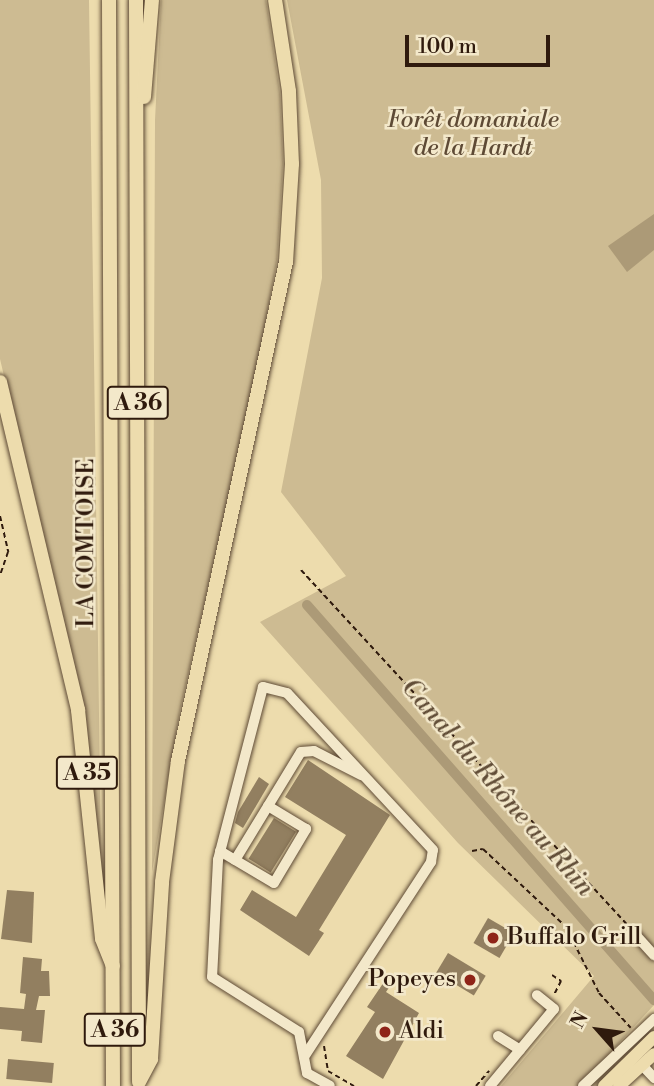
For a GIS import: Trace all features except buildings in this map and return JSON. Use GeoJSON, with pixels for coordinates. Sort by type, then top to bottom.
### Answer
{"type":"FeatureCollection","features":[{"type":"Feature","properties":{"kind":"highway"},"geometry":{"type":"LineString","coordinates":[[101,0],[109,88]]}},
{"type":"Feature","properties":{"kind":"highway","name":"LA COMTOISE"},"geometry":{"type":"LineString","coordinates":[[109,0],[116,974],[114,1086]]}},
{"type":"Feature","properties":{"kind":"highway","name":"LA COMTOISE"},"geometry":{"type":"LineString","coordinates":[[136,0],[139,1084]]}},
{"type":"Feature","properties":{"kind":"highway"},"geometry":{"type":"LineString","coordinates":[[138,126],[149,68],[152,0]]}},
{"type":"Feature","properties":{"kind":"highway"},"geometry":{"type":"LineString","coordinates":[[139,1084],[152,1059],[162,882],[178,761],[286,262],[292,164],[289,91],[275,0]]}},
{"type":"Feature","properties":{"kind":"highway","name":"A 35"},"geometry":{"type":"LineString","coordinates":[[0,382],[78,710],[102,939],[116,974]]}},
{"type":"Feature","properties":{"kind":"main road"},"geometry":{"type":"LineString","coordinates":[[604,1086],[654,1037]]}},
{"type":"Feature","properties":{"kind":"main road"},"geometry":{"type":"LineString","coordinates":[[619,1086],[654,1054]]}},
{"type":"Feature","properties":{"kind":"street"},"geometry":{"type":"LineString","coordinates":[[304,1056],[433,855],[430,844],[287,693],[263,687],[220,851],[212,977],[299,1032],[307,1073],[330,1086]]}},
{"type":"Feature","properties":{"kind":"street"},"geometry":{"type":"LineString","coordinates":[[235,860],[301,752],[314,751],[369,779]]}},
{"type":"Feature","properties":{"kind":"street"},"geometry":{"type":"LineString","coordinates":[[220,851],[274,883],[306,829],[268,806]]}},
{"type":"Feature","properties":{"kind":"street"},"geometry":{"type":"LineString","coordinates":[[634,933],[654,955]]}},
{"type":"Feature","properties":{"kind":"street"},"geometry":{"type":"LineString","coordinates":[[490,1086],[554,1009],[537,995]]}},
{"type":"Feature","properties":{"kind":"street"},"geometry":{"type":"LineString","coordinates":[[583,1086],[651,1022]]}},
{"type":"Feature","properties":{"kind":"street"},"geometry":{"type":"LineString","coordinates":[[498,1036],[520,1050]]}},
{"type":"Feature","properties":{"kind":"street"},"geometry":{"type":"LineString","coordinates":[[642,1065],[654,1078]]}},
{"type":"Feature","properties":{"kind":"path"},"geometry":{"type":"LineString","coordinates":[[0,516],[8,552],[0,575]]}},
{"type":"Feature","properties":{"kind":"path"},"geometry":{"type":"LineString","coordinates":[[301,570],[634,933]]}},
{"type":"Feature","properties":{"kind":"path"},"geometry":{"type":"LineString","coordinates":[[472,852],[483,849],[566,927],[599,993],[636,1035]]}},
{"type":"Feature","properties":{"kind":"path"},"geometry":{"type":"LineString","coordinates":[[324,1046],[328,1071],[354,1086]]}},
{"type":"Feature","properties":{"kind":"green space"},"geometry":{"type":"Polygon","coordinates":[[[0,0],[89,0],[101,857],[83,710],[0,359],[0,0]]]}},
{"type":"Feature","properties":{"kind":"green space"},"geometry":{"type":"Polygon","coordinates":[[[161,0],[266,0],[280,94],[283,163],[277,260],[255,378],[180,710],[152,872],[155,120],[161,0]]]}},
{"type":"Feature","properties":{"kind":"green space","name":"Forêt domaniale de la Hardt"},"geometry":{"type":"Polygon","coordinates":[[[287,0],[654,0],[654,1005],[607,1056],[616,1066],[597,1086],[501,1086],[594,976],[458,843],[260,622],[346,576],[281,492],[322,278],[321,180],[287,0]]]}},
{"type":"Feature","properties":{"kind":"shaded area"},"geometry":{"type":"Polygon","coordinates":[[[654,214],[654,250],[627,272],[608,246],[654,214]]]}},
{"type":"Feature","properties":{"kind":"waterway","name":"Canal du Rhône au Rhin"},"geometry":{"type":"LineString","coordinates":[[307,605],[654,1000]]}},
{"type":"Feature","properties":{"kind":"place","name":"Buffalo Grill"},"geometry":{"type":"Point","coordinates":[493,938]}},
{"type":"Feature","properties":{"kind":"place","name":"Popeyes"},"geometry":{"type":"Point","coordinates":[470,980]}},
{"type":"Feature","properties":{"kind":"place","name":"Aldi"},"geometry":{"type":"Point","coordinates":[385,1032]}}]}
